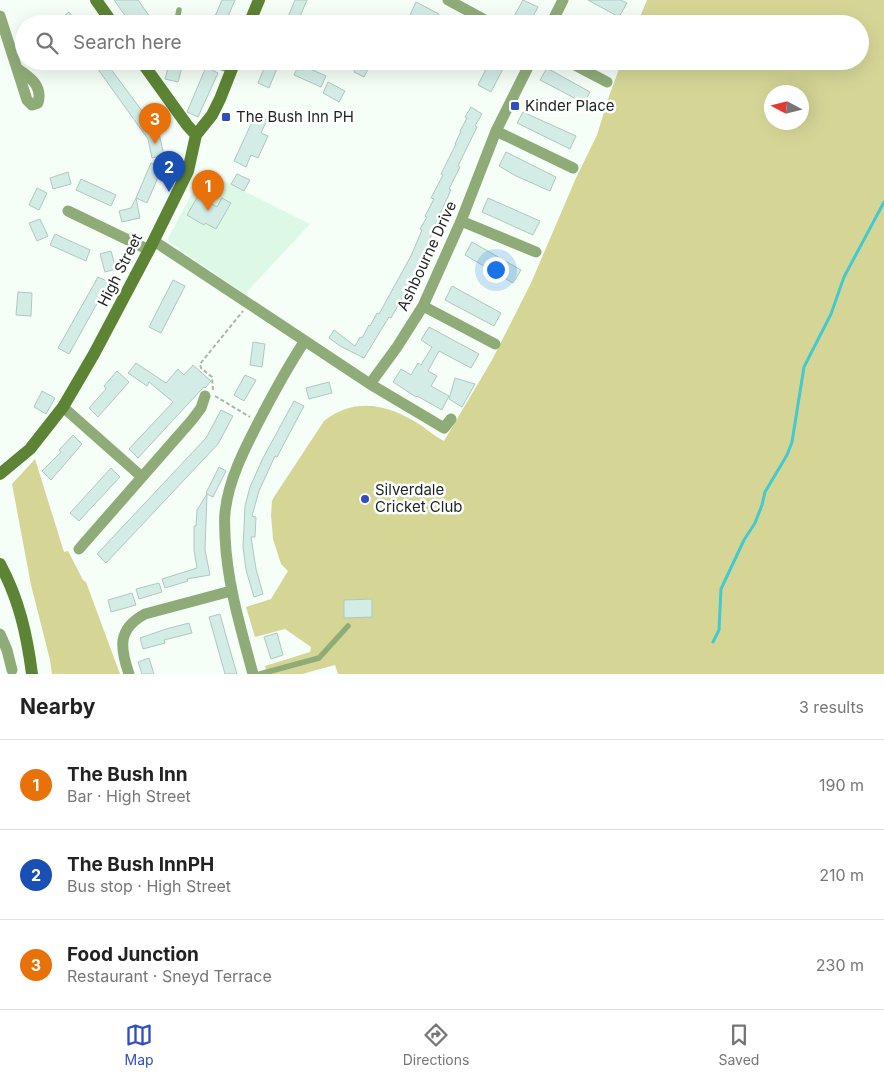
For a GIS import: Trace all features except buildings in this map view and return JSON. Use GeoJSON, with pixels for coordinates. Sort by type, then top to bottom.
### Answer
{"type":"FeatureCollection","features":[{"type":"Feature","properties":{"kind":"main road"},"geometry":{"type":"LineString","coordinates":[[96,0],[107,15]]}},
{"type":"Feature","properties":{"kind":"main road"},"geometry":{"type":"LineString","coordinates":[[253,15],[259,0]]}},
{"type":"Feature","properties":{"kind":"main road"},"geometry":{"type":"LineString","coordinates":[[147,70],[196,135]]}},
{"type":"Feature","properties":{"kind":"main road","name":"High Street"},"geometry":{"type":"LineString","coordinates":[[3,472],[30,449],[63,407],[94,354],[188,171],[196,135],[212,115],[231,70]]}},
{"type":"Feature","properties":{"kind":"main road"},"geometry":{"type":"LineString","coordinates":[[0,564],[15,594],[24,625],[32,674]]}},
{"type":"Feature","properties":{"kind":"street"},"geometry":{"type":"LineString","coordinates":[[448,0],[476,15]]}},
{"type":"Feature","properties":{"kind":"street"},"geometry":{"type":"LineString","coordinates":[[556,15],[563,0]]}},
{"type":"Feature","properties":{"kind":"street"},"geometry":{"type":"LineString","coordinates":[[0,16],[15,60]]}},
{"type":"Feature","properties":{"kind":"street","name":"Ashbourne Drive"},"geometry":{"type":"LineString","coordinates":[[370,384],[397,347],[423,306],[461,221],[496,130],[526,70]]}},
{"type":"Feature","properties":{"kind":"street"},"geometry":{"type":"LineString","coordinates":[[584,70],[607,82]]}},
{"type":"Feature","properties":{"kind":"street"},"geometry":{"type":"LineString","coordinates":[[496,130],[573,168]]}},
{"type":"Feature","properties":{"kind":"street"},"geometry":{"type":"LineString","coordinates":[[68,211],[151,245],[249,304],[370,384],[444,428],[451,419]]}},
{"type":"Feature","properties":{"kind":"street"},"geometry":{"type":"LineString","coordinates":[[461,221],[536,252]]}},
{"type":"Feature","properties":{"kind":"street"},"geometry":{"type":"LineString","coordinates":[[423,306],[495,344]]}},
{"type":"Feature","properties":{"kind":"street"},"geometry":{"type":"LineString","coordinates":[[253,674],[231,591],[224,515],[238,464],[250,437],[282,376],[304,342]]}},
{"type":"Feature","properties":{"kind":"street"},"geometry":{"type":"LineString","coordinates":[[79,549],[192,420],[201,408],[205,396]]}},
{"type":"Feature","properties":{"kind":"street"},"geometry":{"type":"LineString","coordinates":[[63,407],[142,477]]}},
{"type":"Feature","properties":{"kind":"street"},"geometry":{"type":"LineString","coordinates":[[239,431],[250,437]]}},
{"type":"Feature","properties":{"kind":"street"},"geometry":{"type":"LineString","coordinates":[[129,674],[122,654],[122,643],[126,633],[137,618],[145,614],[231,591]]}},
{"type":"Feature","properties":{"kind":"street"},"geometry":{"type":"LineString","coordinates":[[0,634],[7,650],[12,670]]}},
{"type":"Feature","properties":{"kind":"lane"},"geometry":{"type":"LineString","coordinates":[[178,15],[179,10]]}},
{"type":"Feature","properties":{"kind":"lane"},"geometry":{"type":"LineString","coordinates":[[260,674],[319,658],[348,626]]}},
{"type":"Feature","properties":{"kind":"path"},"geometry":{"type":"LineString","coordinates":[[249,304],[200,364],[201,368],[212,377],[214,395],[258,422]]}},
{"type":"Feature","properties":{"kind":"shaded area"},"geometry":{"type":"Polygon","coordinates":[[[204,171],[310,224],[245,294],[169,242],[168,238],[204,171]]]}},
{"type":"Feature","properties":{"kind":"green space"},"geometry":{"type":"Polygon","coordinates":[[[647,0],[884,0],[884,674],[338,674],[335,665],[302,674],[267,674],[265,666],[310,652],[311,647],[285,629],[255,637],[246,607],[271,599],[288,571],[281,564],[273,539],[271,515],[274,497],[324,421],[348,408],[373,406],[398,413],[444,441],[492,360],[531,283],[576,178],[597,135],[619,70],[869,70],[869,15],[641,15],[647,0]]]}},
{"type":"Feature","properties":{"kind":"green space"},"geometry":{"type":"Polygon","coordinates":[[[35,459],[64,552],[68,551],[83,580],[86,582],[120,674],[52,674],[31,585],[12,484],[35,459]]]}},
{"type":"Feature","properties":{"kind":"waterway"},"geometry":{"type":"LineString","coordinates":[[713,642],[719,630],[721,589],[744,540],[755,523],[765,492],[787,455],[792,442],[804,367],[831,314],[844,277],[884,202]]}},
{"type":"Feature","properties":{"kind":"place","name":"Kinder Place"},"geometry":{"type":"Point","coordinates":[515,106]}},
{"type":"Feature","properties":{"kind":"place","name":"The Bush Inn PH"},"geometry":{"type":"Point","coordinates":[226,117]}},
{"type":"Feature","properties":{"kind":"place","name":"Food Junction"},"geometry":{"type":"Point","coordinates":[155,144]}},
{"type":"Feature","properties":{"kind":"place","name":"The Bush InnPH"},"geometry":{"type":"Point","coordinates":[169,192]}},
{"type":"Feature","properties":{"kind":"place","name":"The Bush Inn"},"geometry":{"type":"Point","coordinates":[208,211]}},
{"type":"Feature","properties":{"kind":"place","name":"Silverdale Cricket Club"},"geometry":{"type":"Point","coordinates":[365,499]}}]}
